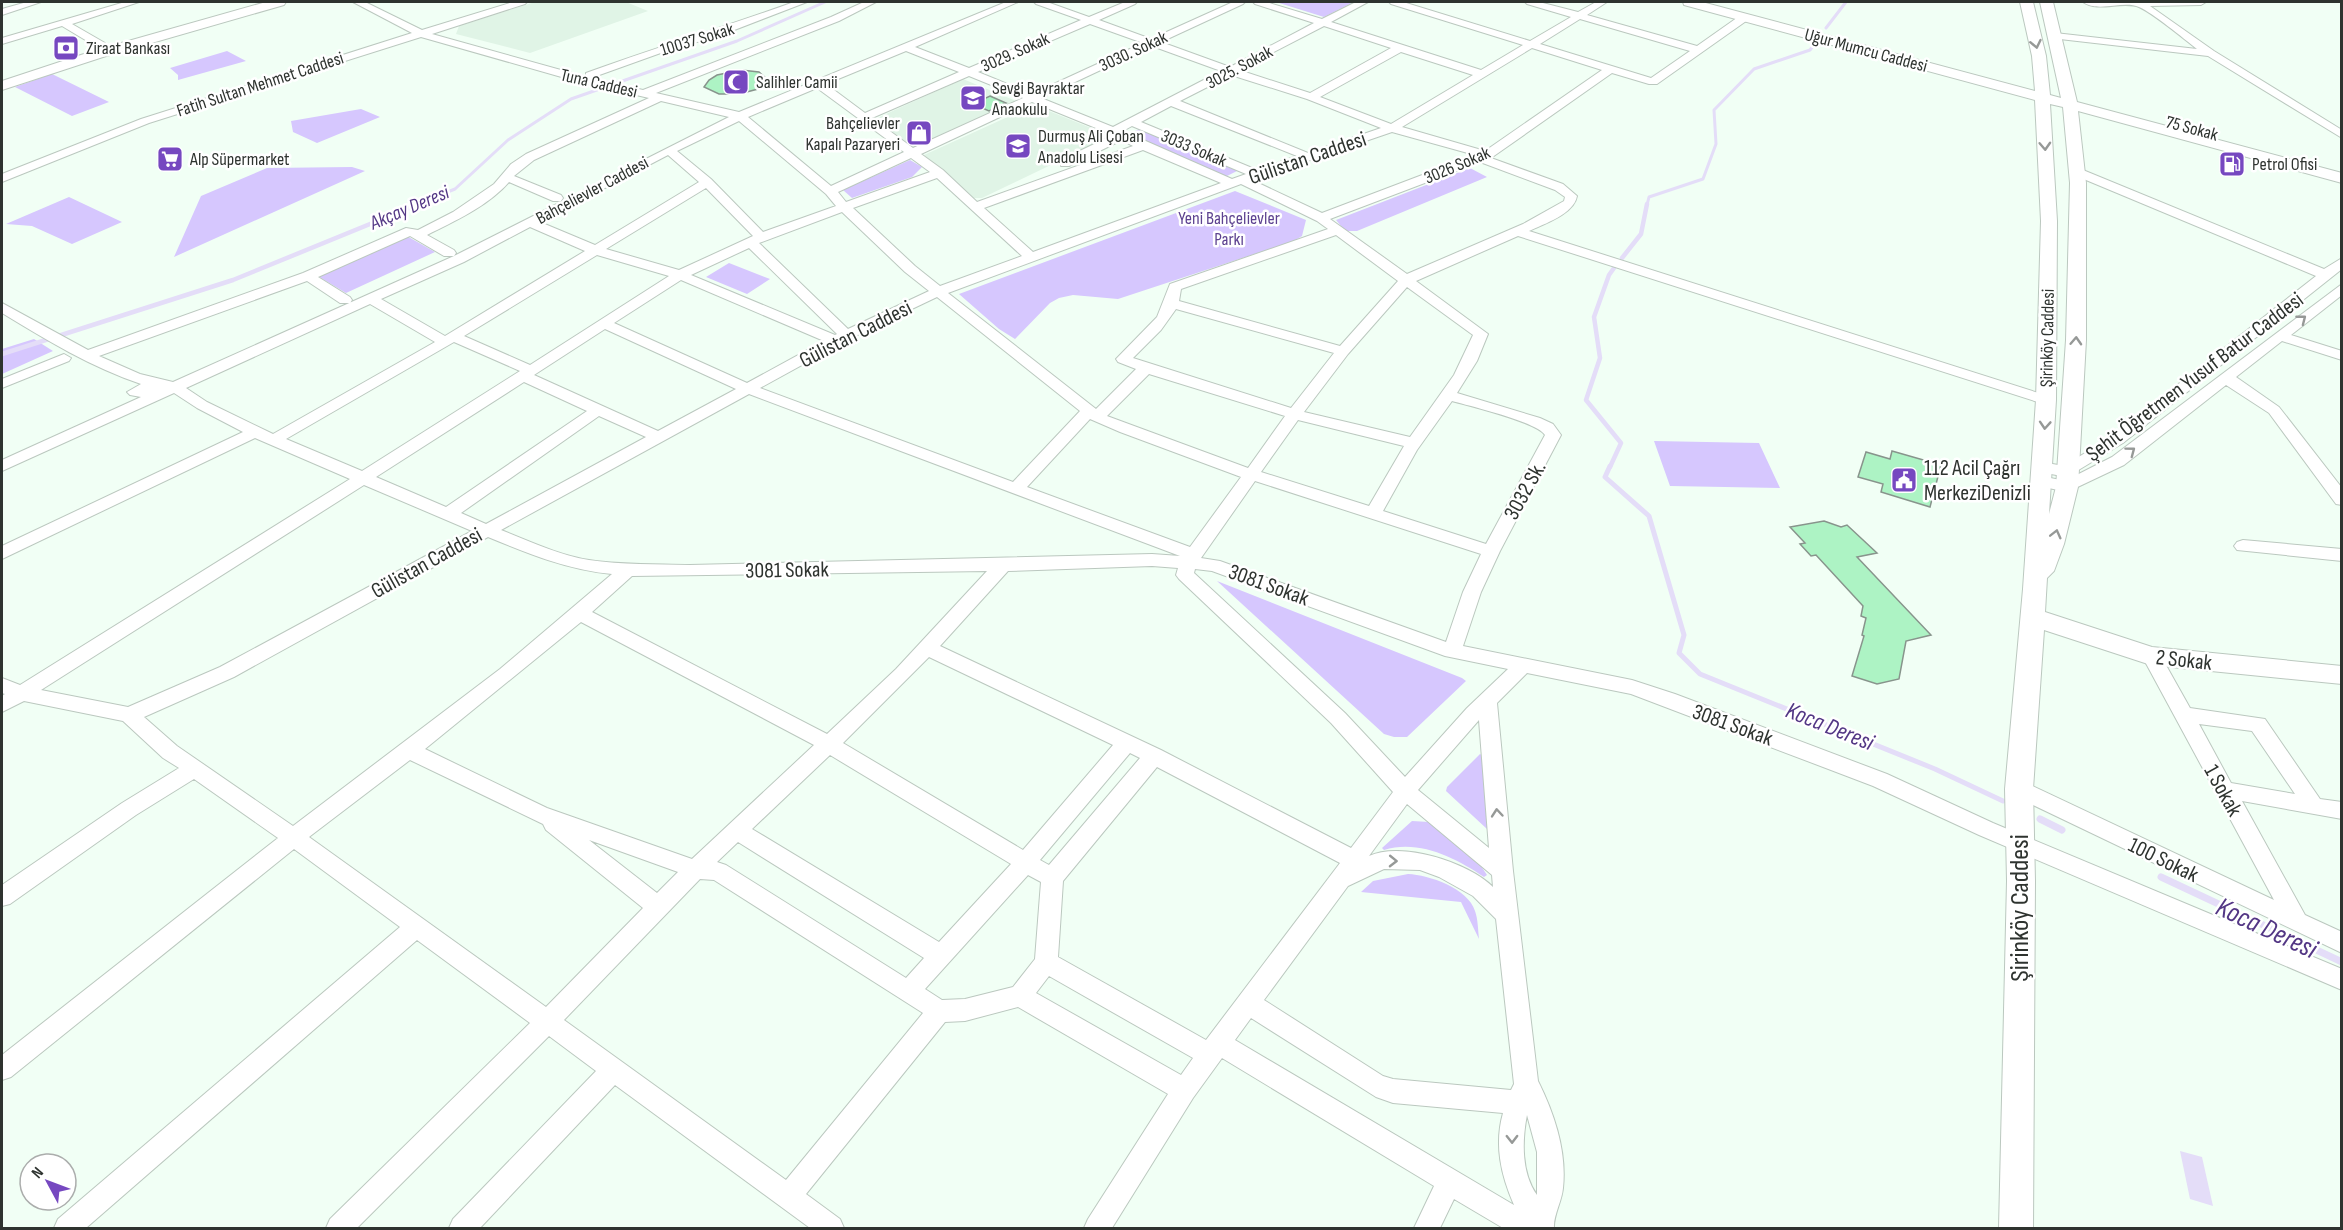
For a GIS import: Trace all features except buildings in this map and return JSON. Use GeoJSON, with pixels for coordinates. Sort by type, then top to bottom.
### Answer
{"type":"FeatureCollection","features":[{"type":"Feature","properties":{"kind":"main road"},"geometry":{"type":"LineString","coordinates":[[2,77],[101,45],[250,2]]}},
{"type":"Feature","properties":{"kind":"main road"},"geometry":{"type":"LineString","coordinates":[[2,86],[98,54],[279,2]]}},
{"type":"Feature","properties":{"kind":"main road","name":"Uğur Mumcu Caddesi"},"geometry":{"type":"LineString","coordinates":[[1689,2],[2042,93]]}},
{"type":"Feature","properties":{"kind":"main road","name":"Uğur Mumcu Caddesi"},"geometry":{"type":"LineString","coordinates":[[1720,2],[2042,93]]}},
{"type":"Feature","properties":{"kind":"main road","name":"Şirinköy Caddesi"},"geometry":{"type":"LineString","coordinates":[[2016,1228],[2021,881],[2018,841],[2019,789],[2035,589],[2046,400],[2049,221],[2039,56],[2027,2]]}},
{"type":"Feature","properties":{"kind":"main road","name":"Şirinköy Caddesi"},"geometry":{"type":"LineString","coordinates":[[2035,589],[2053,544],[2067,480],[2076,339],[2078,172],[2069,100],[2047,2]]}},
{"type":"Feature","properties":{"kind":"main road","name":"75 Sokak"},"geometry":{"type":"LineString","coordinates":[[2042,93],[2342,169]]}},
{"type":"Feature","properties":{"kind":"main road","name":"75 Sokak"},"geometry":{"type":"LineString","coordinates":[[2069,100],[2342,178]]}},
{"type":"Feature","properties":{"kind":"main road","name":"2 Sokak"},"geometry":{"type":"LineString","coordinates":[[2032,618],[2151,656],[2342,675]]}},
{"type":"Feature","properties":{"kind":"street"},"geometry":{"type":"LineString","coordinates":[[2,12],[36,2]]}},
{"type":"Feature","properties":{"kind":"street"},"geometry":{"type":"LineString","coordinates":[[94,2],[108,9]]}},
{"type":"Feature","properties":{"kind":"street"},"geometry":{"type":"LineString","coordinates":[[3,39],[134,2]]}},
{"type":"Feature","properties":{"kind":"street","name":"Tuna Caddesi"},"geometry":{"type":"LineString","coordinates":[[358,2],[419,33],[590,77]]}},
{"type":"Feature","properties":{"kind":"street","name":"Tuna Caddesi"},"geometry":{"type":"LineString","coordinates":[[382,2],[434,29],[484,46],[630,89],[740,116]]}},
{"type":"Feature","properties":{"kind":"street","name":"Fatih Sultan Mehmet Caddesi"},"geometry":{"type":"LineString","coordinates":[[2,178],[145,121],[522,2]]}},
{"type":"Feature","properties":{"kind":"street","name":"10037 Sokak"},"geometry":{"type":"LineString","coordinates":[[590,77],[681,42],[707,37],[802,2]]}},
{"type":"Feature","properties":{"kind":"street"},"geometry":{"type":"LineString","coordinates":[[646,93],[835,19],[871,2]]}},
{"type":"Feature","properties":{"kind":"street","name":"Bahçelievler Caddesi"},"geometry":{"type":"LineString","coordinates":[[2,466],[345,300],[449,253],[725,112],[993,2]]}},
{"type":"Feature","properties":{"kind":"street","name":"Bahçelievler Caddesi"},"geometry":{"type":"LineString","coordinates":[[163,388],[459,259],[669,150],[740,116],[1013,2]]}},
{"type":"Feature","properties":{"kind":"street"},"geometry":{"type":"LineString","coordinates":[[1039,2],[1231,71],[1311,97],[1392,128],[1484,157],[1558,187],[1570,196],[1570,202],[1560,210],[1519,232],[1482,245],[1406,280],[1343,351],[1294,414],[1191,558],[1185,575],[1330,709],[1405,791],[1503,871]]}},
{"type":"Feature","properties":{"kind":"street","name":"3029. Sokak"},"geometry":{"type":"LineString","coordinates":[[866,117],[1132,2]]}},
{"type":"Feature","properties":{"kind":"street","name":"3030. Sokak"},"geometry":{"type":"LineString","coordinates":[[831,191],[1240,2]]}},
{"type":"Feature","properties":{"kind":"street"},"geometry":{"type":"LineString","coordinates":[[1258,2],[1481,74]]}},
{"type":"Feature","properties":{"kind":"street","name":"3025. Sokak"},"geometry":{"type":"LineString","coordinates":[[977,206],[1118,134],[1132,122],[1363,2]]}},
{"type":"Feature","properties":{"kind":"street"},"geometry":{"type":"LineString","coordinates":[[1394,2],[1653,82],[1745,17]]}},
{"type":"Feature","properties":{"kind":"street"},"geometry":{"type":"LineString","coordinates":[[1530,2],[1699,50]]}},
{"type":"Feature","properties":{"kind":"street","name":"Gülistan Caddesi"},"geometry":{"type":"LineString","coordinates":[[129,715],[227,672],[841,338],[940,291],[1236,181],[1392,128],[1602,2]]}},
{"type":"Feature","properties":{"kind":"street"},"geometry":{"type":"LineString","coordinates":[[2088,2],[2201,2]]}},
{"type":"Feature","properties":{"kind":"street"},"geometry":{"type":"LineString","coordinates":[[2139,2],[2210,53],[2342,135]]}},
{"type":"Feature","properties":{"kind":"street"},"geometry":{"type":"LineString","coordinates":[[62,22],[101,45]]}},
{"type":"Feature","properties":{"kind":"street"},"geometry":{"type":"LineString","coordinates":[[2055,36],[2210,53]]}},
{"type":"Feature","properties":{"kind":"street","name":"3033 Sokak"},"geometry":{"type":"LineString","coordinates":[[906,46],[1321,218],[1481,334],[1478,345],[1448,395]]}},
{"type":"Feature","properties":{"kind":"street"},"geometry":{"type":"LineString","coordinates":[[1311,97],[1400,48]]}},
{"type":"Feature","properties":{"kind":"street","name":"3026 Sokak"},"geometry":{"type":"LineString","coordinates":[[1321,218],[1484,157],[1610,69]]}},
{"type":"Feature","properties":{"kind":"street"},"geometry":{"type":"LineString","coordinates":[[818,83],[939,173],[1030,257]]}},
{"type":"Feature","properties":{"kind":"street"},"geometry":{"type":"LineString","coordinates":[[417,235],[457,214],[498,187],[515,167],[530,157],[661,97]]}},
{"type":"Feature","properties":{"kind":"street"},"geometry":{"type":"LineString","coordinates":[[2284,101],[2342,120]]}},
{"type":"Feature","properties":{"kind":"street"},"geometry":{"type":"LineString","coordinates":[[1172,102],[1306,156]]}},
{"type":"Feature","properties":{"kind":"street"},"geometry":{"type":"LineString","coordinates":[[740,116],[831,191],[843,206],[910,269],[1093,414],[1125,429],[1252,475],[1491,551]]}},
{"type":"Feature","properties":{"kind":"street","name":"3033 Sokak"},"geometry":{"type":"LineString","coordinates":[[1132,122],[1257,174]]}},
{"type":"Feature","properties":{"kind":"street"},"geometry":{"type":"LineString","coordinates":[[977,206],[1143,146]]}},
{"type":"Feature","properties":{"kind":"street"},"geometry":{"type":"LineString","coordinates":[[669,150],[707,182],[841,338]]}},
{"type":"Feature","properties":{"kind":"street"},"geometry":{"type":"LineString","coordinates":[[2078,172],[2326,275]]}},
{"type":"Feature","properties":{"kind":"street"},"geometry":{"type":"LineString","coordinates":[[2,705],[680,275],[756,240],[843,206],[939,173]]}},
{"type":"Feature","properties":{"kind":"street"},"geometry":{"type":"LineString","coordinates":[[507,177],[557,198]]}},
{"type":"Feature","properties":{"kind":"street"},"geometry":{"type":"LineString","coordinates":[[275,439],[450,340],[707,182]]}},
{"type":"Feature","properties":{"kind":"street"},"geometry":{"type":"LineString","coordinates":[[532,223],[595,250],[680,275],[841,338]]}},
{"type":"Feature","properties":{"kind":"street"},"geometry":{"type":"LineString","coordinates":[[86,356],[308,276],[411,231],[449,253]]}},
{"type":"Feature","properties":{"kind":"street"},"geometry":{"type":"LineString","coordinates":[[1336,231],[1175,288],[1173,304],[1161,322],[1123,359],[1294,414],[1414,443]]}},
{"type":"Feature","properties":{"kind":"street"},"geometry":{"type":"LineString","coordinates":[[1519,232],[2046,400]]}},
{"type":"Feature","properties":{"kind":"street","name":"Şehit Öğretmen Yusuf Batur Caddesi"},"geometry":{"type":"LineString","coordinates":[[2067,480],[2342,262]]}},
{"type":"Feature","properties":{"kind":"street"},"geometry":{"type":"LineString","coordinates":[[308,276],[345,300]]}},
{"type":"Feature","properties":{"kind":"street","name":"Şehit Öğretmen Yusuf Batur Caddesi"},"geometry":{"type":"LineString","coordinates":[[2067,480],[2118,461],[2342,288]]}},
{"type":"Feature","properties":{"kind":"street"},"geometry":{"type":"LineString","coordinates":[[370,299],[450,340],[526,372],[598,410],[658,437]]}},
{"type":"Feature","properties":{"kind":"street"},"geometry":{"type":"LineString","coordinates":[[1173,304],[1343,351]]}},
{"type":"Feature","properties":{"kind":"street"},"geometry":{"type":"LineString","coordinates":[[2,308],[45,340],[64,358],[135,393]]}},
{"type":"Feature","properties":{"kind":"street"},"geometry":{"type":"LineString","coordinates":[[2,321],[45,340]]}},
{"type":"Feature","properties":{"kind":"street"},"geometry":{"type":"LineString","coordinates":[[602,323],[749,389],[1191,558]]}},
{"type":"Feature","properties":{"kind":"street"},"geometry":{"type":"LineString","coordinates":[[2281,336],[2342,356]]}},
{"type":"Feature","properties":{"kind":"street","name":"3081 Sokak"},"geometry":{"type":"LineString","coordinates":[[45,340],[86,356],[120,373],[163,388],[255,432],[485,530],[548,555],[587,566],[628,570],[690,571],[1003,565],[1191,558],[1452,651],[1522,667],[1632,687],[1668,699],[1850,768],[2018,841]]}},
{"type":"Feature","properties":{"kind":"street"},"geometry":{"type":"LineString","coordinates":[[2,384],[64,358]]}},
{"type":"Feature","properties":{"kind":"street"},"geometry":{"type":"LineString","coordinates":[[1015,490],[1093,414],[1146,368]]}},
{"type":"Feature","properties":{"kind":"street"},"geometry":{"type":"LineString","coordinates":[[2226,378],[2255,395],[2274,410],[2342,500]]}},
{"type":"Feature","properties":{"kind":"street"},"geometry":{"type":"LineString","coordinates":[[2,453],[135,393],[163,388]]}},
{"type":"Feature","properties":{"kind":"street"},"geometry":{"type":"LineString","coordinates":[[1373,513],[1414,443],[1448,395]]}},
{"type":"Feature","properties":{"kind":"street","name":"3032 Sk."},"geometry":{"type":"LineString","coordinates":[[1448,395],[1535,421],[1548,427],[1553,435],[1491,551],[1473,592],[1452,651]]}},
{"type":"Feature","properties":{"kind":"street"},"geometry":{"type":"LineString","coordinates":[[448,514],[598,410]]}},
{"type":"Feature","properties":{"kind":"street"},"geometry":{"type":"LineString","coordinates":[[2,553],[255,432]]}},
{"type":"Feature","properties":{"kind":"street"},"geometry":{"type":"LineString","coordinates":[[2041,474],[2067,480]]}},
{"type":"Feature","properties":{"kind":"street"},"geometry":{"type":"LineString","coordinates":[[2243,546],[2342,555]]}},
{"type":"Feature","properties":{"kind":"street"},"geometry":{"type":"LineString","coordinates":[[339,1228],[547,1022],[695,869],[903,674],[1003,565]]}},
{"type":"Feature","properties":{"kind":"street"},"geometry":{"type":"LineString","coordinates":[[2,1069],[293,837],[409,750],[580,614],[628,570]]}},
{"type":"Feature","properties":{"kind":"street"},"geometry":{"type":"LineString","coordinates":[[580,614],[827,743],[1052,878]]}},
{"type":"Feature","properties":{"kind":"street"},"geometry":{"type":"LineString","coordinates":[[927,648],[1154,756],[1354,860]]}},
{"type":"Feature","properties":{"kind":"street","name":"1 Sokak"},"geometry":{"type":"LineString","coordinates":[[2151,656],[2298,923]]}},
{"type":"Feature","properties":{"kind":"street"},"geometry":{"type":"LineString","coordinates":[[1097,1228],[1184,1090],[1405,791],[1487,701],[1522,667]]}},
{"type":"Feature","properties":{"kind":"street"},"geometry":{"type":"LineString","coordinates":[[2,685],[21,693],[129,715],[194,769],[293,837],[831,1228]]}},
{"type":"Feature","properties":{"kind":"street"},"geometry":{"type":"LineString","coordinates":[[1487,701],[1527,1096],[1546,1130],[1551,1180],[1547,1209],[1536,1227]]}},
{"type":"Feature","properties":{"kind":"street"},"geometry":{"type":"LineString","coordinates":[[2183,716],[2258,724],[2314,806]]}},
{"type":"Feature","properties":{"kind":"street"},"geometry":{"type":"LineString","coordinates":[[908,992],[1024,863],[1127,743]]}},
{"type":"Feature","properties":{"kind":"street"},"geometry":{"type":"LineString","coordinates":[[409,750],[540,814],[695,869],[718,871],[939,1011],[965,1010],[1020,996],[1046,962],[1052,878],[1154,756]]}},
{"type":"Feature","properties":{"kind":"street"},"geometry":{"type":"LineString","coordinates":[[2,897],[129,809],[194,769]]}},
{"type":"Feature","properties":{"kind":"street","name":"100 Sokak"},"geometry":{"type":"LineString","coordinates":[[2019,789],[2342,943]]}},
{"type":"Feature","properties":{"kind":"street"},"geometry":{"type":"LineString","coordinates":[[2224,790],[2342,811]]}},
{"type":"Feature","properties":{"kind":"street"},"geometry":{"type":"LineString","coordinates":[[540,814],[658,907]]}},
{"type":"Feature","properties":{"kind":"street"},"geometry":{"type":"LineString","coordinates":[[736,830],[941,956]]}},
{"type":"Feature","properties":{"kind":"street","name":"100 Sokak"},"geometry":{"type":"LineString","coordinates":[[2018,841],[2342,980]]}},
{"type":"Feature","properties":{"kind":"street"},"geometry":{"type":"LineString","coordinates":[[1339,880],[1382,860],[1420,861],[1448,871],[1481,889],[1507,915]]}},
{"type":"Feature","properties":{"kind":"street"},"geometry":{"type":"LineString","coordinates":[[67,1228],[415,927]]}},
{"type":"Feature","properties":{"kind":"street"},"geometry":{"type":"LineString","coordinates":[[1046,962],[1215,1049],[1449,1182],[1536,1227]]}},
{"type":"Feature","properties":{"kind":"street"},"geometry":{"type":"LineString","coordinates":[[1020,996],[1184,1090]]}},
{"type":"Feature","properties":{"kind":"street"},"geometry":{"type":"LineString","coordinates":[[1249,1003],[1376,1085],[1393,1091],[1527,1096]]}},
{"type":"Feature","properties":{"kind":"street"},"geometry":{"type":"LineString","coordinates":[[788,1197],[939,1011]]}},
{"type":"Feature","properties":{"kind":"street"},"geometry":{"type":"LineString","coordinates":[[462,1228],[612,1070]]}},
{"type":"Feature","properties":{"kind":"street"},"geometry":{"type":"LineString","coordinates":[[1527,1096],[1512,1123],[1515,1180],[1536,1227]]}},
{"type":"Feature","properties":{"kind":"street"},"geometry":{"type":"LineString","coordinates":[[1427,1228],[1449,1182]]}},
{"type":"Feature","properties":{"kind":"shaded area"},"geometry":{"type":"Polygon","coordinates":[[[535,2],[626,2],[648,11],[530,53],[456,34],[459,26],[535,2]]]}},
{"type":"Feature","properties":{"kind":"shaded area","name":"Bahçelievler Kapalı Pazaryeri"},"geometry":{"type":"Polygon","coordinates":[[[963,79],[1016,101],[913,147],[875,119],[963,79]]]}},
{"type":"Feature","properties":{"kind":"shaded area","name":"Durmuş Ali Çoban Anadolu Lisesi"},"geometry":{"type":"Polygon","coordinates":[[[1034,105],[1111,136],[982,198],[973,198],[924,155],[1034,105]]]}},
{"type":"Feature","properties":{"kind":"shaded area"},"geometry":{"type":"Polygon","coordinates":[[[2180,1151],[2202,1157],[2213,1206],[2190,1199],[2180,1151]]]}},
{"type":"Feature","properties":{"kind":"green space"},"geometry":{"type":"Polygon","coordinates":[[[1276,2],[1354,2],[1324,17],[1276,2]]]}},
{"type":"Feature","properties":{"kind":"green space"},"geometry":{"type":"Polygon","coordinates":[[[227,51],[246,61],[178,80],[178,75],[170,68],[227,51]]]}},
{"type":"Feature","properties":{"kind":"green space"},"geometry":{"type":"Polygon","coordinates":[[[52,74],[109,102],[72,116],[15,87],[52,74]]]}},
{"type":"Feature","properties":{"kind":"green space"},"geometry":{"type":"Polygon","coordinates":[[[361,109],[380,117],[317,143],[293,132],[291,121],[361,109]]]}},
{"type":"Feature","properties":{"kind":"green space"},"geometry":{"type":"Polygon","coordinates":[[[1139,129],[1237,171],[1222,176],[1128,135],[1139,129]]]}},
{"type":"Feature","properties":{"kind":"green space"},"geometry":{"type":"Polygon","coordinates":[[[910,160],[922,167],[912,177],[852,198],[843,190],[910,160]]]}},
{"type":"Feature","properties":{"kind":"green space"},"geometry":{"type":"Polygon","coordinates":[[[352,167],[365,171],[174,257],[201,196],[267,168],[352,167]]]}},
{"type":"Feature","properties":{"kind":"green space"},"geometry":{"type":"Polygon","coordinates":[[[1470,168],[1487,177],[1357,231],[1345,231],[1336,220],[1470,168]]]}},
{"type":"Feature","properties":{"kind":"green space","name":"Yeni Bahçelievler Parkı"},"geometry":{"type":"Polygon","coordinates":[[[1235,191],[1306,220],[1302,236],[1294,241],[1118,299],[1073,295],[1059,298],[1050,303],[1015,339],[999,329],[959,294],[1235,191]]]}},
{"type":"Feature","properties":{"kind":"green space"},"geometry":{"type":"Polygon","coordinates":[[[69,197],[122,222],[72,244],[32,226],[6,224],[69,197]]]}},
{"type":"Feature","properties":{"kind":"green space"},"geometry":{"type":"Polygon","coordinates":[[[405,235],[435,252],[346,293],[316,275],[405,235]]]}},
{"type":"Feature","properties":{"kind":"green space"},"geometry":{"type":"Polygon","coordinates":[[[729,263],[770,279],[747,294],[706,277],[729,263]]]}},
{"type":"Feature","properties":{"kind":"green space"},"geometry":{"type":"Polygon","coordinates":[[[34,339],[53,351],[2,374],[2,349],[34,339]]]}},
{"type":"Feature","properties":{"kind":"green space"},"geometry":{"type":"Polygon","coordinates":[[[1654,441],[1759,443],[1780,488],[1670,486],[1654,441]]]}},
{"type":"Feature","properties":{"kind":"green space"},"geometry":{"type":"Polygon","coordinates":[[[1217,581],[1466,681],[1407,737],[1384,734],[1217,581]]]}},
{"type":"Feature","properties":{"kind":"green space"},"geometry":{"type":"Polygon","coordinates":[[[1480,754],[1483,756],[1489,826],[1487,829],[1446,791],[1447,787],[1480,754]]]}},
{"type":"Feature","properties":{"kind":"green space"},"geometry":{"type":"Polygon","coordinates":[[[1412,821],[1429,822],[1436,826],[1481,866],[1487,875],[1484,877],[1437,852],[1410,847],[1384,850],[1382,848],[1412,821]]]}},
{"type":"Feature","properties":{"kind":"green space"},"geometry":{"type":"Polygon","coordinates":[[[1408,874],[1437,880],[1465,896],[1475,911],[1479,939],[1461,902],[1361,892],[1373,881],[1408,874]]]}},
{"type":"Feature","properties":{"kind":"waterway","name":"Akçay Deresi"},"geometry":{"type":"LineString","coordinates":[[415,205],[455,189],[508,140],[571,99],[737,41],[825,2]]}},
{"type":"Feature","properties":{"kind":"waterway"},"geometry":{"type":"LineString","coordinates":[[1826,28],[1846,2]]}},
{"type":"Feature","properties":{"kind":"waterway"},"geometry":{"type":"LineString","coordinates":[[1647,205],[1649,197],[1703,179],[1716,144],[1714,110],[1754,69],[1810,50],[1818,39]]}},
{"type":"Feature","properties":{"kind":"waterway","name":"Akçay Deresi"},"geometry":{"type":"LineString","coordinates":[[2,354],[233,280],[419,204]]}},
{"type":"Feature","properties":{"kind":"waterway"},"geometry":{"type":"LineString","coordinates":[[1622,258],[1641,234],[1647,204]]}},
{"type":"Feature","properties":{"kind":"waterway"},"geometry":{"type":"LineString","coordinates":[[1610,467],[1621,443],[1586,400],[1600,358],[1594,317],[1609,275],[1614,268]]}},
{"type":"Feature","properties":{"kind":"waterway","name":"Koca Deresi"},"geometry":{"type":"LineString","coordinates":[[1610,466],[1605,477],[1649,516],[1684,635],[1679,653],[1700,674],[1935,769],[2003,801]]}},
{"type":"Feature","properties":{"kind":"waterway","name":"Koca Deresi"},"geometry":{"type":"LineString","coordinates":[[2040,819],[2062,830]]}},
{"type":"Feature","properties":{"kind":"waterway","name":"Koca Deresi"},"geometry":{"type":"LineString","coordinates":[[2161,877],[2342,962]]}},
{"type":"Feature","properties":{"kind":"place","name":"Ziraat Bankası"},"geometry":{"type":"Point","coordinates":[66,48]}},
{"type":"Feature","properties":{"kind":"place","name":"Salihler Camii"},"geometry":{"type":"Point","coordinates":[736,82]}},
{"type":"Feature","properties":{"kind":"place","name":"Sevgi Bayraktar Anaokulu"},"geometry":{"type":"Point","coordinates":[973,98]}},
{"type":"Feature","properties":{"kind":"place","name":"Bahçelievler Kapalı Pazaryeri"},"geometry":{"type":"Point","coordinates":[919,133]}},
{"type":"Feature","properties":{"kind":"place","name":"Durmuş Ali Çoban Anadolu Lisesi"},"geometry":{"type":"Point","coordinates":[1018,146]}},
{"type":"Feature","properties":{"kind":"place","name":"Alp Süpermarket"},"geometry":{"type":"Point","coordinates":[170,159]}},
{"type":"Feature","properties":{"kind":"place","name":"Petrol Ofisi"},"geometry":{"type":"Point","coordinates":[2232,164]}},
{"type":"Feature","properties":{"kind":"place","name":"112 Acil Çağrı MerkeziDenizli"},"geometry":{"type":"Point","coordinates":[1904,480]}}]}
